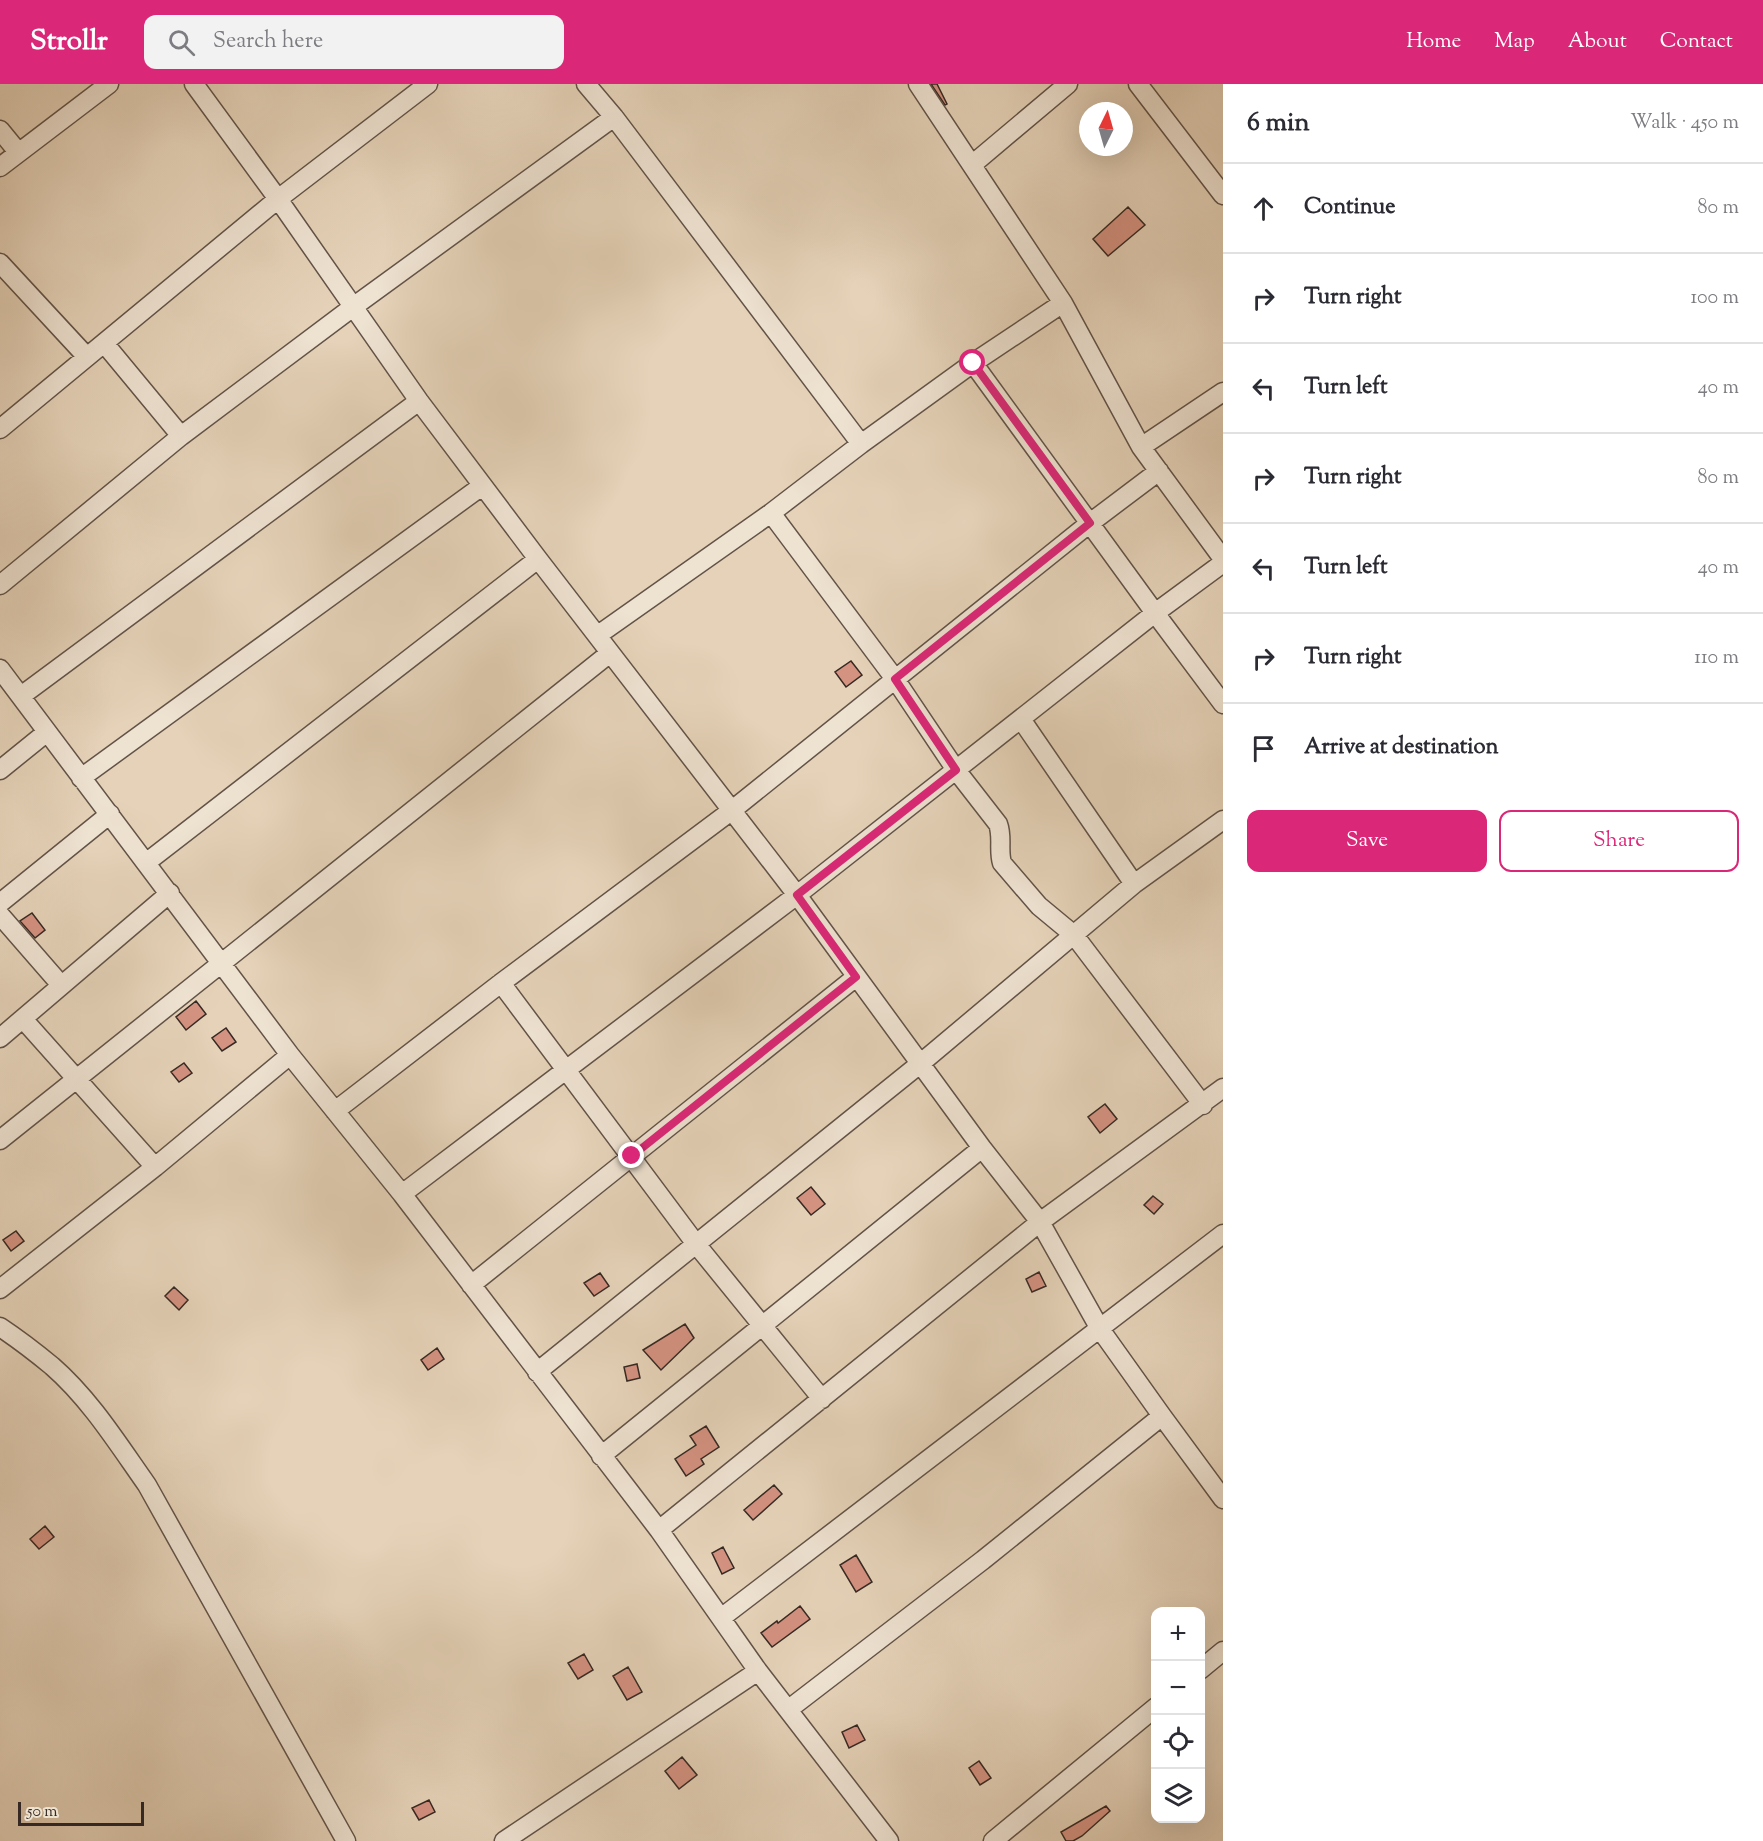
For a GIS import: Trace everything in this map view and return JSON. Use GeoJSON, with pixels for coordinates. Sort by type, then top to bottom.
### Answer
{"type":"FeatureCollection","features":[{"type":"Feature","properties":{"kind":"street"},"geometry":{"type":"LineString","coordinates":[[0,167],[109,84]]}},
{"type":"Feature","properties":{"kind":"street"},"geometry":{"type":"LineString","coordinates":[[194,84],[482,486],[797,895],[982,1148],[1040,1222],[1100,1329],[1223,1499]]}},
{"type":"Feature","properties":{"kind":"street"},"geometry":{"type":"LineString","coordinates":[[0,429],[278,199],[428,84]]}},
{"type":"Feature","properties":{"kind":"street"},"geometry":{"type":"LineString","coordinates":[[586,84],[614,117],[861,444]]}},
{"type":"Feature","properties":{"kind":"street"},"geometry":{"type":"LineString","coordinates":[[402,1194],[797,895],[1223,561],[1141,447],[1063,303],[918,84]]}},
{"type":"Feature","properties":{"kind":"street"},"geometry":{"type":"LineString","coordinates":[[973,164],[1068,84]]}},
{"type":"Feature","properties":{"kind":"street"},"geometry":{"type":"LineString","coordinates":[[1138,84],[1223,195]]}},
{"type":"Feature","properties":{"kind":"street"},"geometry":{"type":"LineString","coordinates":[[0,585],[181,436],[353,307],[614,117]]}},
{"type":"Feature","properties":{"kind":"street"},"geometry":{"type":"LineString","coordinates":[[0,130],[18,153]]}},
{"type":"Feature","properties":{"kind":"street"},"geometry":{"type":"LineString","coordinates":[[0,263],[87,357]]}},
{"type":"Feature","properties":{"kind":"street"},"geometry":{"type":"LineString","coordinates":[[598,635],[771,513],[973,363],[1063,303]]}},
{"type":"Feature","properties":{"kind":"street"},"geometry":{"type":"LineString","coordinates":[[104,343],[181,436]]}},
{"type":"Feature","properties":{"kind":"street"},"geometry":{"type":"LineString","coordinates":[[973,363],[1223,704]]}},
{"type":"Feature","properties":{"kind":"street"},"geometry":{"type":"LineString","coordinates":[[1141,447],[1223,392]]}},
{"type":"Feature","properties":{"kind":"street"},"geometry":{"type":"LineString","coordinates":[[21,696],[419,401]]}},
{"type":"Feature","properties":{"kind":"street"},"geometry":{"type":"LineString","coordinates":[[335,1111],[731,811],[1090,523],[1159,471]]}},
{"type":"Feature","properties":{"kind":"street"},"geometry":{"type":"LineString","coordinates":[[81,777],[482,486]]}},
{"type":"Feature","properties":{"kind":"street"},"geometry":{"type":"LineString","coordinates":[[771,513],[895,679],[956,770],[998,824],[1001,834],[1000,859],[1002,863],[1039,906],[1074,935],[1203,1105]]}},
{"type":"Feature","properties":{"kind":"street"},"geometry":{"type":"LineString","coordinates":[[147,862],[538,559]]}},
{"type":"Feature","properties":{"kind":"street"},"geometry":{"type":"LineString","coordinates":[[0,1140],[610,653]]}},
{"type":"Feature","properties":{"kind":"street"},"geometry":{"type":"LineString","coordinates":[[0,669],[290,1055],[402,1194],[659,1530],[758,1671],[889,1841]]}},
{"type":"Feature","properties":{"kind":"street"},"geometry":{"type":"LineString","coordinates":[[1021,719],[1134,884]]}},
{"type":"Feature","properties":{"kind":"street"},"geometry":{"type":"LineString","coordinates":[[0,770],[47,732]]}},
{"type":"Feature","properties":{"kind":"street"},"geometry":{"type":"LineString","coordinates":[[0,903],[110,814]]}},
{"type":"Feature","properties":{"kind":"street"},"geometry":{"type":"LineString","coordinates":[[537,1372],[921,1063],[1134,884],[1223,820]]}},
{"type":"Feature","properties":{"kind":"street"},"geometry":{"type":"LineString","coordinates":[[0,1038],[170,893]]}},
{"type":"Feature","properties":{"kind":"street"},"geometry":{"type":"LineString","coordinates":[[0,915],[61,985]]}},
{"type":"Feature","properties":{"kind":"street"},"geometry":{"type":"LineString","coordinates":[[471,1285],[856,977]]}},
{"type":"Feature","properties":{"kind":"street"},"geometry":{"type":"LineString","coordinates":[[501,983],[696,1244],[822,1399]]}},
{"type":"Feature","properties":{"kind":"street"},"geometry":{"type":"LineString","coordinates":[[23,1019],[155,1167]]}},
{"type":"Feature","properties":{"kind":"street"},"geometry":{"type":"LineString","coordinates":[[0,1289],[155,1167],[290,1055]]}},
{"type":"Feature","properties":{"kind":"street"},"geometry":{"type":"LineString","coordinates":[[659,1530],[1040,1222],[1203,1105],[1223,1088]]}},
{"type":"Feature","properties":{"kind":"street"},"geometry":{"type":"LineString","coordinates":[[601,1456],[982,1148]]}},
{"type":"Feature","properties":{"kind":"street"},"geometry":{"type":"LineString","coordinates":[[721,1618],[1223,1233]]}},
{"type":"Feature","properties":{"kind":"street"},"geometry":{"type":"LineString","coordinates":[[0,1327],[36,1353],[61,1375],[85,1401],[141,1477],[346,1841]]}},
{"type":"Feature","properties":{"kind":"street"},"geometry":{"type":"LineString","coordinates":[[789,1709],[983,1560],[1162,1416]]}},
{"type":"Feature","properties":{"kind":"street"},"geometry":{"type":"LineString","coordinates":[[1205,1666],[1223,1652]]}},
{"type":"Feature","properties":{"kind":"street"},"geometry":{"type":"LineString","coordinates":[[504,1841],[758,1671]]}},
{"type":"Feature","properties":{"kind":"street"},"geometry":{"type":"LineString","coordinates":[[993,1841],[1151,1710]]}},
{"type":"Feature","properties":{"kind":"building"},"geometry":{"type":"Polygon","coordinates":[[[931,84],[937,84],[947,104],[945,105],[931,84]]]}},
{"type":"Feature","properties":{"kind":"building"},"geometry":{"type":"Polygon","coordinates":[[[1128,207],[1145,225],[1108,256],[1093,239],[1128,207]]]}},
{"type":"Feature","properties":{"kind":"building"},"geometry":{"type":"Polygon","coordinates":[[[851,661],[862,675],[846,687],[835,672],[851,661]]]}},
{"type":"Feature","properties":{"kind":"building"},"geometry":{"type":"Polygon","coordinates":[[[32,913],[45,930],[35,938],[20,921],[32,913]]]}},
{"type":"Feature","properties":{"kind":"building"},"geometry":{"type":"Polygon","coordinates":[[[196,1001],[206,1014],[186,1030],[176,1017],[196,1001]]]}},
{"type":"Feature","properties":{"kind":"building"},"geometry":{"type":"Polygon","coordinates":[[[226,1028],[236,1042],[222,1051],[212,1038],[226,1028]]]}},
{"type":"Feature","properties":{"kind":"building"},"geometry":{"type":"Polygon","coordinates":[[[184,1063],[192,1073],[179,1082],[171,1072],[184,1063]]]}},
{"type":"Feature","properties":{"kind":"building"},"geometry":{"type":"Polygon","coordinates":[[[1105,1104],[1117,1119],[1100,1133],[1088,1117],[1105,1104]]]}},
{"type":"Feature","properties":{"kind":"building"},"geometry":{"type":"Polygon","coordinates":[[[811,1187],[825,1204],[811,1215],[797,1198],[811,1187]]]}},
{"type":"Feature","properties":{"kind":"building"},"geometry":{"type":"Polygon","coordinates":[[[1153,1196],[1163,1204],[1154,1214],[1144,1205],[1153,1196]]]}},
{"type":"Feature","properties":{"kind":"building"},"geometry":{"type":"Polygon","coordinates":[[[16,1231],[24,1241],[11,1251],[3,1240],[16,1231]]]}},
{"type":"Feature","properties":{"kind":"building"},"geometry":{"type":"Polygon","coordinates":[[[1039,1272],[1046,1286],[1032,1292],[1026,1279],[1039,1272]]]}},
{"type":"Feature","properties":{"kind":"building"},"geometry":{"type":"Polygon","coordinates":[[[600,1273],[609,1286],[594,1296],[584,1283],[600,1273]]]}},
{"type":"Feature","properties":{"kind":"building"},"geometry":{"type":"Polygon","coordinates":[[[174,1287],[188,1300],[179,1310],[165,1296],[174,1287]]]}},
{"type":"Feature","properties":{"kind":"building"},"geometry":{"type":"Polygon","coordinates":[[[685,1324],[694,1338],[661,1370],[643,1350],[685,1324]]]}},
{"type":"Feature","properties":{"kind":"building"},"geometry":{"type":"Polygon","coordinates":[[[437,1348],[444,1359],[428,1370],[421,1360],[437,1348]]]}},
{"type":"Feature","properties":{"kind":"building"},"geometry":{"type":"Polygon","coordinates":[[[637,1364],[640,1378],[627,1381],[624,1367],[637,1364]]]}},
{"type":"Feature","properties":{"kind":"building"},"geometry":{"type":"Polygon","coordinates":[[[706,1426],[719,1447],[701,1459],[704,1464],[686,1476],[675,1459],[696,1445],[690,1436],[706,1426]]]}},
{"type":"Feature","properties":{"kind":"building"},"geometry":{"type":"Polygon","coordinates":[[[774,1485],[782,1494],[753,1520],[744,1510],[774,1485]]]}},
{"type":"Feature","properties":{"kind":"building"},"geometry":{"type":"Polygon","coordinates":[[[45,1526],[54,1537],[39,1549],[30,1539],[45,1526]]]}},
{"type":"Feature","properties":{"kind":"building"},"geometry":{"type":"Polygon","coordinates":[[[723,1547],[734,1568],[722,1574],[712,1553],[723,1547]]]}},
{"type":"Feature","properties":{"kind":"building"},"geometry":{"type":"Polygon","coordinates":[[[856,1555],[872,1582],[856,1592],[840,1565],[856,1555]]]}},
{"type":"Feature","properties":{"kind":"building"},"geometry":{"type":"Polygon","coordinates":[[[800,1606],[810,1619],[772,1647],[761,1633],[800,1606]]]}},
{"type":"Feature","properties":{"kind":"building"},"geometry":{"type":"Polygon","coordinates":[[[584,1654],[593,1670],[578,1679],[568,1663],[584,1654]]]}},
{"type":"Feature","properties":{"kind":"building"},"geometry":{"type":"Polygon","coordinates":[[[628,1667],[642,1692],[627,1700],[613,1676],[628,1667]]]}},
{"type":"Feature","properties":{"kind":"building"},"geometry":{"type":"Polygon","coordinates":[[[857,1725],[865,1740],[849,1748],[842,1732],[857,1725]]]}},
{"type":"Feature","properties":{"kind":"building"},"geometry":{"type":"Polygon","coordinates":[[[682,1757],[697,1775],[679,1789],[665,1771],[682,1757]]]}},
{"type":"Feature","properties":{"kind":"building"},"geometry":{"type":"Polygon","coordinates":[[[979,1761],[991,1778],[980,1785],[969,1768],[979,1761]]]}},
{"type":"Feature","properties":{"kind":"building"},"geometry":{"type":"Polygon","coordinates":[[[429,1800],[435,1812],[419,1820],[412,1808],[429,1800]]]}},
{"type":"Feature","properties":{"kind":"building"},"geometry":{"type":"Polygon","coordinates":[[[1106,1806],[1110,1811],[1082,1836],[1073,1841],[1066,1841],[1061,1832],[1106,1806]]]}},
{"type":"Feature","properties":{"kind":"route"},"geometry":{"type":"LineString","coordinates":[[632,1156],[856,977],[797,895],[956,770],[895,679],[1090,523],[973,363]]}}]}
